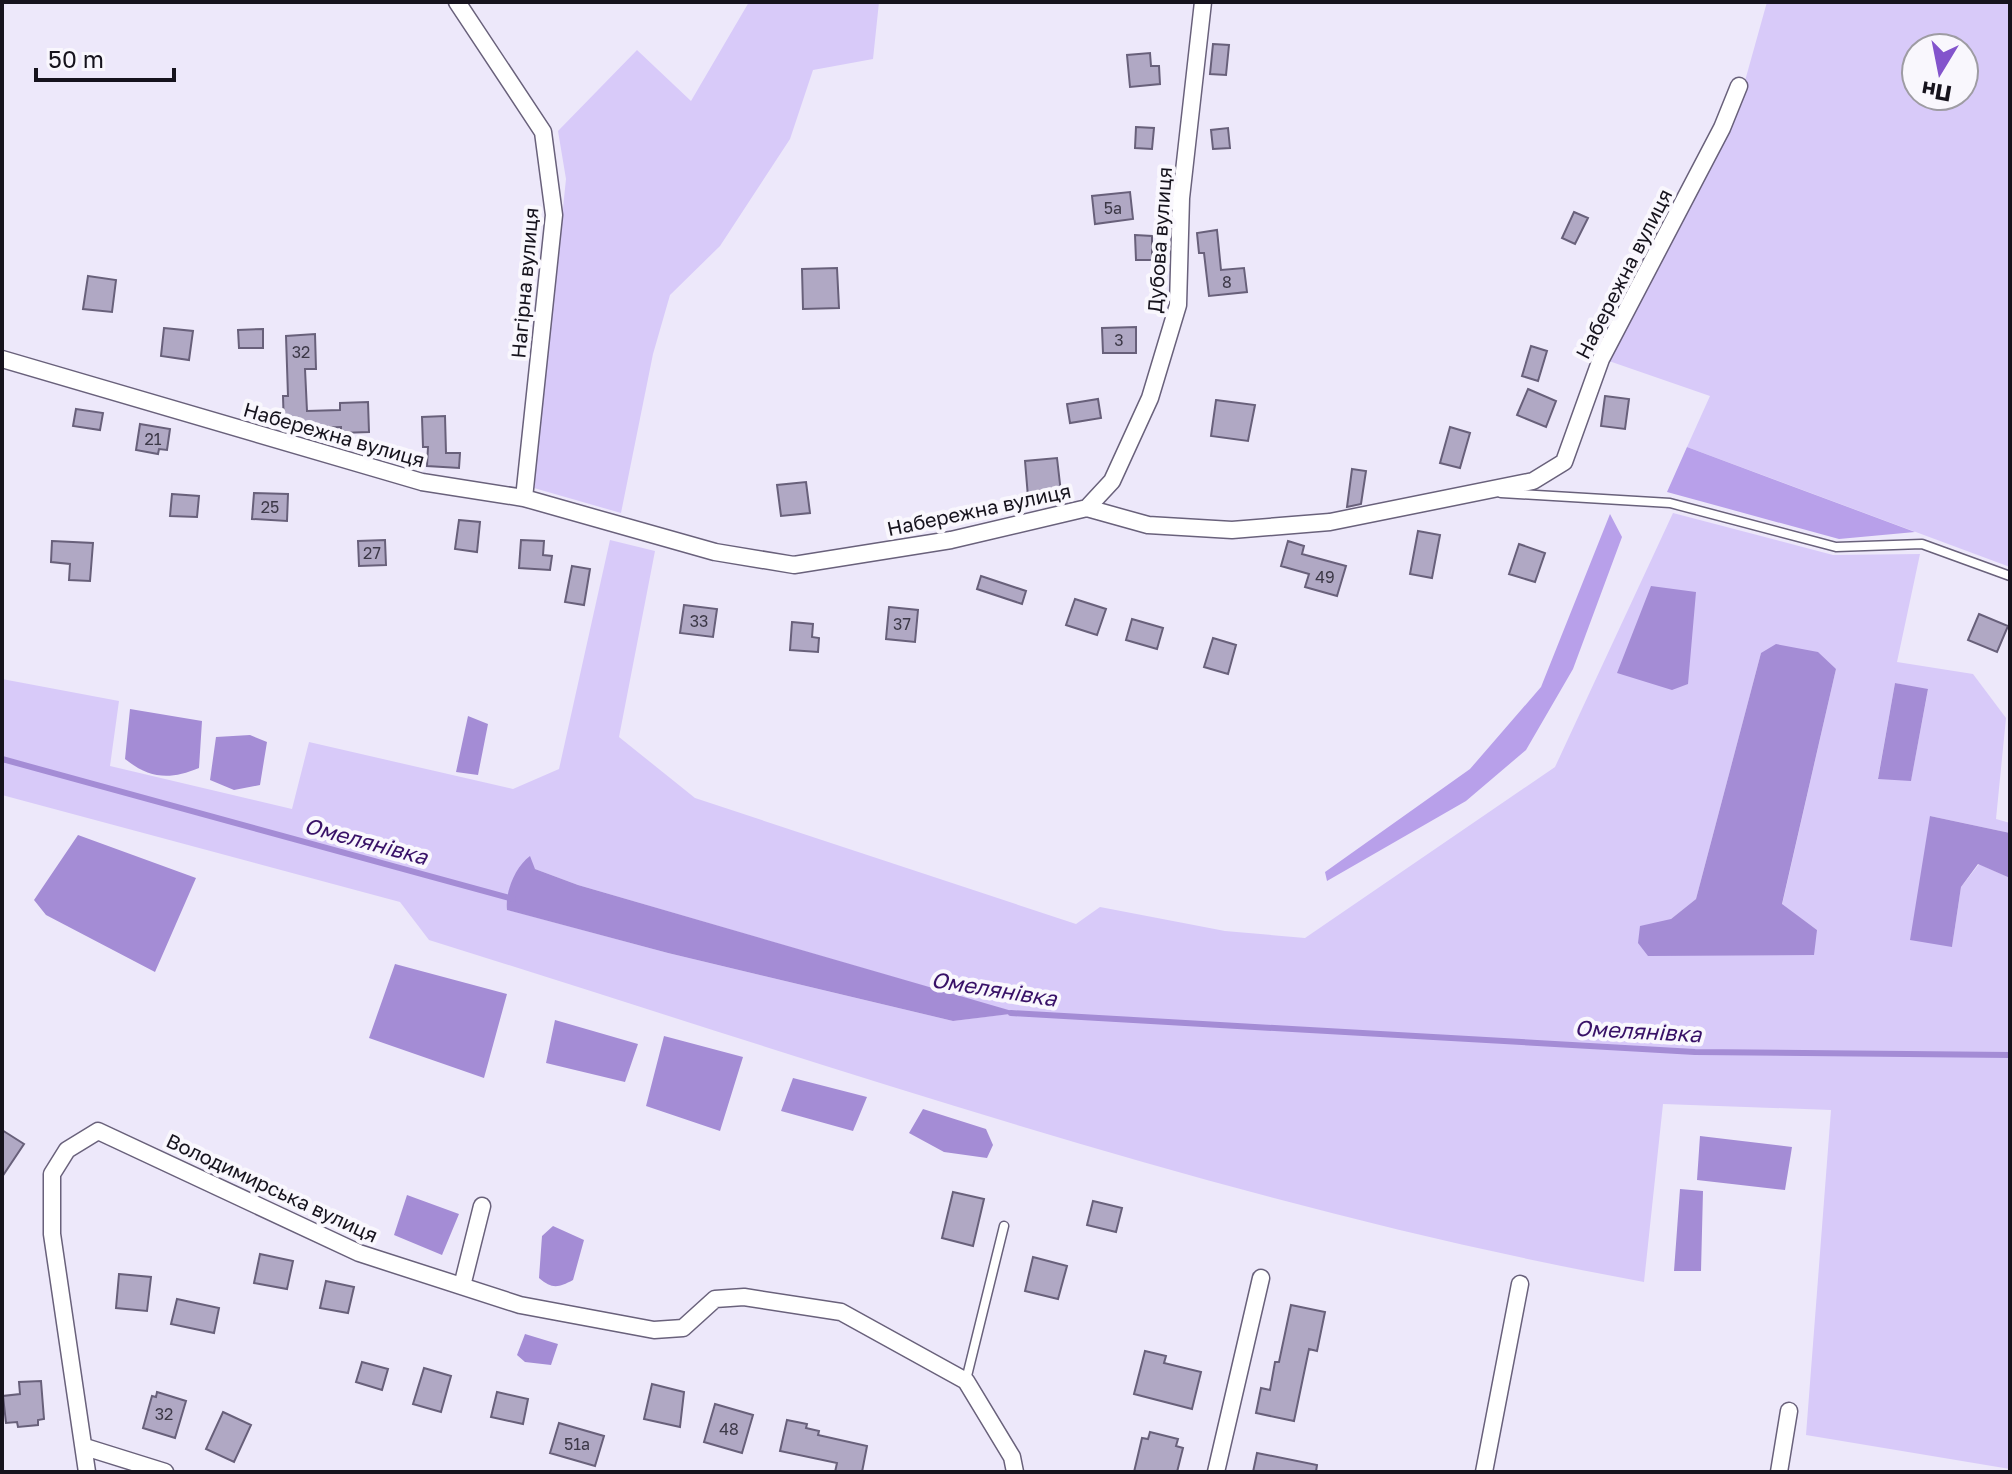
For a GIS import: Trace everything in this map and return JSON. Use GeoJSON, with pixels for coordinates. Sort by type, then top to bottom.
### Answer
{"type":"FeatureCollection","features":[{"type":"Feature","properties":{"kind":"street","name":"Нагірна вулиця"},"geometry":{"type":"LineString","coordinates":[[457,2],[543,132],[554,215],[524,498]]}},
{"type":"Feature","properties":{"kind":"street","name":"Дубова вулиця"},"geometry":{"type":"LineString","coordinates":[[1087,508],[1112,481],[1150,398],[1178,305],[1181,198],[1203,2]]}},
{"type":"Feature","properties":{"kind":"street","name":"Набережна вулиця"},"geometry":{"type":"LineString","coordinates":[[2,359],[422,482],[524,498],[715,552],[794,565],[951,540],[1087,508],[1148,525],[1232,530],[1330,522],[1424,500],[1489,492],[1533,481],[1564,462],[1601,359],[1722,128],[1739,86]]}},
{"type":"Feature","properties":{"kind":"street","name":"Володимирська вулиця"},"geometry":{"type":"LineString","coordinates":[[87,1472],[52,1234],[52,1174],[67,1150],[98,1131],[359,1253],[520,1305],[654,1330],[683,1328],[715,1299],[744,1297],[841,1312],[966,1381],[1012,1457],[1015,1472]]}},
{"type":"Feature","properties":{"kind":"street"},"geometry":{"type":"LineString","coordinates":[[462,1286],[482,1206]]}},
{"type":"Feature","properties":{"kind":"street"},"geometry":{"type":"LineString","coordinates":[[1216,1472],[1261,1278]]}},
{"type":"Feature","properties":{"kind":"street"},"geometry":{"type":"LineString","coordinates":[[1484,1472],[1520,1284]]}},
{"type":"Feature","properties":{"kind":"street"},"geometry":{"type":"LineString","coordinates":[[1779,1472],[1789,1411]]}},
{"type":"Feature","properties":{"kind":"street"},"geometry":{"type":"LineString","coordinates":[[85,1447],[165,1472]]}},
{"type":"Feature","properties":{"kind":"lane"},"geometry":{"type":"LineString","coordinates":[[1489,492],[1670,503],[1836,547],[1922,544],[2010,576]]}},
{"type":"Feature","properties":{"kind":"lane"},"geometry":{"type":"LineString","coordinates":[[966,1381],[1004,1226]]}},
{"type":"Feature","properties":{"kind":"shaded area"},"geometry":{"type":"Polygon","coordinates":[[[749,2],[879,2],[873,59],[813,70],[790,139],[720,246],[670,295],[653,354],[621,513],[534,488],[566,179],[558,131],[637,50],[691,101],[749,2]]]}},
{"type":"Feature","properties":{"kind":"shaded area"},"geometry":{"type":"Polygon","coordinates":[[[1767,2],[2010,2],[2010,567],[1687,447],[1710,396],[1606,360],[1743,88],[1767,2]]]}},
{"type":"Feature","properties":{"kind":"shaded area"},"geometry":{"type":"Polygon","coordinates":[[[1687,447],[1915,532],[1839,539],[1667,492],[1687,447]]]}},
{"type":"Feature","properties":{"kind":"shaded area"},"geometry":{"type":"Polygon","coordinates":[[[1673,513],[1833,555],[1920,554],[1897,662],[1973,674],[2006,718],[1996,819],[2010,823],[2010,833],[1930,816],[1952,947],[1961,887],[1979,864],[2010,878],[2010,1469],[1806,1435],[1831,1110],[1663,1104],[1644,1282],[1489,1251],[1183,1173],[880,1083],[429,940],[400,902],[2,795],[2,679],[119,701],[110,766],[292,809],[309,742],[513,789],[559,769],[610,540],[655,551],[619,737],[695,798],[1076,924],[1100,907],[1225,931],[1305,938],[1555,767],[1673,513]],[[1761,653],[1696,899],[1671,919],[1817,930],[1782,905],[1836,669],[1761,653]],[[1895,683],[1878,778],[1911,780],[1928,690],[1895,683]],[[535,869],[508,910],[668,953],[953,1021],[1016,1013],[578,885],[535,869]]]}},
{"type":"Feature","properties":{"kind":"shaded area"},"geometry":{"type":"Polygon","coordinates":[[[1610,514],[1622,537],[1573,669],[1526,750],[1466,801],[1327,881],[1325,872],[1470,769],[1541,687],[1610,514]]]}},
{"type":"Feature","properties":{"kind":"shaded area"},"geometry":{"type":"Polygon","coordinates":[[[1651,586],[1696,592],[1688,684],[1672,690],[1617,673],[1651,586]]]}},
{"type":"Feature","properties":{"kind":"shaded area"},"geometry":{"type":"Polygon","coordinates":[[[1776,644],[1818,652],[1836,669],[1782,904],[1817,930],[1814,955],[1648,956],[1638,943],[1640,926],[1671,919],[1696,899],[1761,653],[1776,644]]]}},
{"type":"Feature","properties":{"kind":"shaded area"},"geometry":{"type":"Polygon","coordinates":[[[1895,683],[1928,689],[1911,781],[1878,779],[1895,683]]]}},
{"type":"Feature","properties":{"kind":"shaded area"},"geometry":{"type":"Polygon","coordinates":[[[130,709],[202,721],[199,768],[160,776],[143,771],[125,759],[130,709]]]}},
{"type":"Feature","properties":{"kind":"shaded area"},"geometry":{"type":"Polygon","coordinates":[[[468,716],[488,724],[478,775],[456,772],[468,716]]]}},
{"type":"Feature","properties":{"kind":"shaded area"},"geometry":{"type":"Polygon","coordinates":[[[250,735],[267,742],[260,785],[234,790],[210,780],[216,737],[250,735]]]}},
{"type":"Feature","properties":{"kind":"shaded area"},"geometry":{"type":"Polygon","coordinates":[[[1930,816],[2010,833],[2010,878],[1978,864],[1961,887],[1952,947],[1910,940],[1930,816]]]}},
{"type":"Feature","properties":{"kind":"shaded area"},"geometry":{"type":"Polygon","coordinates":[[[78,835],[196,878],[155,972],[46,915],[34,900],[78,835]]]}},
{"type":"Feature","properties":{"kind":"shaded area"},"geometry":{"type":"Polygon","coordinates":[[[530,856],[535,869],[578,885],[1019,1013],[953,1021],[668,953],[507,910],[512,880],[530,856]]]}},
{"type":"Feature","properties":{"kind":"shaded area"},"geometry":{"type":"Polygon","coordinates":[[[395,964],[507,994],[484,1078],[369,1038],[395,964]]]}},
{"type":"Feature","properties":{"kind":"shaded area"},"geometry":{"type":"Polygon","coordinates":[[[555,1020],[638,1044],[625,1082],[546,1063],[555,1020]]]}},
{"type":"Feature","properties":{"kind":"shaded area"},"geometry":{"type":"Polygon","coordinates":[[[664,1036],[743,1057],[720,1131],[646,1106],[664,1036]]]}},
{"type":"Feature","properties":{"kind":"shaded area"},"geometry":{"type":"Polygon","coordinates":[[[793,1078],[867,1097],[853,1131],[781,1111],[793,1078]]]}},
{"type":"Feature","properties":{"kind":"shaded area"},"geometry":{"type":"Polygon","coordinates":[[[923,1109],[986,1129],[993,1145],[987,1158],[944,1152],[909,1133],[923,1109]]]}},
{"type":"Feature","properties":{"kind":"shaded area"},"geometry":{"type":"Polygon","coordinates":[[[1700,1136],[1792,1147],[1785,1190],[1697,1180],[1700,1136]]]}},
{"type":"Feature","properties":{"kind":"shaded area"},"geometry":{"type":"Polygon","coordinates":[[[1680,1189],[1703,1191],[1701,1271],[1674,1271],[1680,1189]]]}},
{"type":"Feature","properties":{"kind":"shaded area"},"geometry":{"type":"Polygon","coordinates":[[[407,1195],[459,1214],[442,1255],[394,1235],[407,1195]]]}},
{"type":"Feature","properties":{"kind":"shaded area"},"geometry":{"type":"Polygon","coordinates":[[[553,1226],[584,1240],[573,1280],[555,1286],[539,1278],[542,1236],[553,1226]]]}},
{"type":"Feature","properties":{"kind":"shaded area"},"geometry":{"type":"Polygon","coordinates":[[[525,1334],[558,1344],[551,1365],[525,1362],[517,1355],[525,1334]]]}},
{"type":"Feature","properties":{"kind":"building"},"geometry":{"type":"Polygon","coordinates":[[[1213,44],[1229,45],[1226,75],[1210,74],[1213,44]]]}},
{"type":"Feature","properties":{"kind":"building"},"geometry":{"type":"Polygon","coordinates":[[[1150,53],[1151,66],[1159,66],[1160,84],[1130,87],[1127,55],[1150,53]]]}},
{"type":"Feature","properties":{"kind":"building"},"geometry":{"type":"Polygon","coordinates":[[[1136,127],[1154,128],[1152,149],[1135,148],[1136,127]]]}},
{"type":"Feature","properties":{"kind":"building"},"geometry":{"type":"Polygon","coordinates":[[[1228,128],[1230,148],[1213,149],[1211,130],[1228,128]]]}},
{"type":"Feature","properties":{"kind":"building"},"geometry":{"type":"Polygon","coordinates":[[[1130,192],[1133,219],[1095,224],[1092,196],[1130,192]]]}},
{"type":"Feature","properties":{"kind":"building"},"geometry":{"type":"Polygon","coordinates":[[[1574,212],[1588,218],[1575,244],[1562,238],[1574,212]]]}},
{"type":"Feature","properties":{"kind":"building"},"geometry":{"type":"Polygon","coordinates":[[[1217,230],[1221,270],[1244,268],[1247,292],[1209,296],[1204,253],[1199,253],[1197,233],[1217,230]]]}},
{"type":"Feature","properties":{"kind":"building"},"geometry":{"type":"Polygon","coordinates":[[[1135,235],[1152,236],[1152,260],[1136,260],[1135,235]]]}},
{"type":"Feature","properties":{"kind":"building"},"geometry":{"type":"Polygon","coordinates":[[[837,268],[839,308],[803,309],[802,269],[837,268]]]}},
{"type":"Feature","properties":{"kind":"building"},"geometry":{"type":"Polygon","coordinates":[[[88,276],[116,280],[112,312],[83,309],[88,276]]]}},
{"type":"Feature","properties":{"kind":"building"},"geometry":{"type":"Polygon","coordinates":[[[1136,327],[1136,353],[1103,353],[1102,328],[1136,327]]]}},
{"type":"Feature","properties":{"kind":"building"},"geometry":{"type":"Polygon","coordinates":[[[164,328],[193,331],[189,360],[161,356],[164,328]]]}},
{"type":"Feature","properties":{"kind":"building"},"geometry":{"type":"Polygon","coordinates":[[[263,329],[263,348],[239,348],[238,330],[263,329]]]}},
{"type":"Feature","properties":{"kind":"building"},"geometry":{"type":"Polygon","coordinates":[[[315,334],[316,369],[305,369],[307,411],[340,410],[340,403],[368,402],[369,432],[341,433],[341,427],[284,429],[283,396],[288,396],[286,336],[315,334]]]}},
{"type":"Feature","properties":{"kind":"building"},"geometry":{"type":"Polygon","coordinates":[[[1531,346],[1547,351],[1538,381],[1522,376],[1531,346]]]}},
{"type":"Feature","properties":{"kind":"building"},"geometry":{"type":"Polygon","coordinates":[[[1528,389],[1556,401],[1546,427],[1517,415],[1528,389]]]}},
{"type":"Feature","properties":{"kind":"building"},"geometry":{"type":"Polygon","coordinates":[[[1605,396],[1629,399],[1625,429],[1601,426],[1605,396]]]}},
{"type":"Feature","properties":{"kind":"building"},"geometry":{"type":"Polygon","coordinates":[[[1098,399],[1101,418],[1070,423],[1067,404],[1098,399]]]}},
{"type":"Feature","properties":{"kind":"building"},"geometry":{"type":"Polygon","coordinates":[[[1216,400],[1255,405],[1248,441],[1211,436],[1216,400]]]}},
{"type":"Feature","properties":{"kind":"building"},"geometry":{"type":"Polygon","coordinates":[[[76,409],[103,413],[100,430],[73,426],[76,409]]]}},
{"type":"Feature","properties":{"kind":"building"},"geometry":{"type":"Polygon","coordinates":[[[445,416],[446,453],[460,453],[459,468],[427,466],[428,447],[423,447],[422,417],[445,416]]]}},
{"type":"Feature","properties":{"kind":"building"},"geometry":{"type":"Polygon","coordinates":[[[140,424],[170,429],[167,450],[159,449],[158,454],[136,450],[140,424]]]}},
{"type":"Feature","properties":{"kind":"building"},"geometry":{"type":"Polygon","coordinates":[[[1450,427],[1470,433],[1460,468],[1440,463],[1450,427]]]}},
{"type":"Feature","properties":{"kind":"building"},"geometry":{"type":"Polygon","coordinates":[[[1057,458],[1061,493],[1028,497],[1025,461],[1057,458]]]}},
{"type":"Feature","properties":{"kind":"building"},"geometry":{"type":"Polygon","coordinates":[[[1352,469],[1366,471],[1361,504],[1347,507],[1352,469]]]}},
{"type":"Feature","properties":{"kind":"building"},"geometry":{"type":"Polygon","coordinates":[[[806,482],[810,513],[781,516],[777,485],[806,482]]]}},
{"type":"Feature","properties":{"kind":"building"},"geometry":{"type":"Polygon","coordinates":[[[254,493],[288,494],[287,521],[252,519],[254,493]]]}},
{"type":"Feature","properties":{"kind":"building"},"geometry":{"type":"Polygon","coordinates":[[[172,494],[199,496],[197,517],[170,516],[172,494]]]}},
{"type":"Feature","properties":{"kind":"building"},"geometry":{"type":"Polygon","coordinates":[[[459,520],[480,522],[477,552],[455,549],[459,520]]]}},
{"type":"Feature","properties":{"kind":"building"},"geometry":{"type":"Polygon","coordinates":[[[1418,531],[1440,535],[1432,578],[1410,574],[1418,531]]]}},
{"type":"Feature","properties":{"kind":"building"},"geometry":{"type":"Polygon","coordinates":[[[385,540],[386,565],[359,566],[358,541],[385,540]]]}},
{"type":"Feature","properties":{"kind":"building"},"geometry":{"type":"Polygon","coordinates":[[[521,540],[544,541],[543,555],[552,556],[550,570],[519,568],[521,540]]]}},
{"type":"Feature","properties":{"kind":"building"},"geometry":{"type":"Polygon","coordinates":[[[52,541],[93,543],[90,581],[69,580],[70,564],[51,562],[52,541]]]}},
{"type":"Feature","properties":{"kind":"building"},"geometry":{"type":"Polygon","coordinates":[[[1288,541],[1304,546],[1302,554],[1346,566],[1337,596],[1305,587],[1309,574],[1281,566],[1288,541]]]}},
{"type":"Feature","properties":{"kind":"building"},"geometry":{"type":"Polygon","coordinates":[[[1519,544],[1545,553],[1535,582],[1509,574],[1519,544]]]}},
{"type":"Feature","properties":{"kind":"building"},"geometry":{"type":"Polygon","coordinates":[[[572,566],[590,569],[584,605],[565,602],[572,566]]]}},
{"type":"Feature","properties":{"kind":"building"},"geometry":{"type":"Polygon","coordinates":[[[981,576],[1026,591],[1022,604],[977,589],[981,576]]]}},
{"type":"Feature","properties":{"kind":"building"},"geometry":{"type":"Polygon","coordinates":[[[1075,599],[1106,609],[1097,635],[1066,625],[1075,599]]]}},
{"type":"Feature","properties":{"kind":"building"},"geometry":{"type":"Polygon","coordinates":[[[684,605],[717,609],[713,637],[680,633],[684,605]]]}},
{"type":"Feature","properties":{"kind":"building"},"geometry":{"type":"Polygon","coordinates":[[[889,607],[918,610],[915,642],[886,639],[889,607]]]}},
{"type":"Feature","properties":{"kind":"building"},"geometry":{"type":"Polygon","coordinates":[[[1979,614],[2008,626],[1997,652],[1968,640],[1979,614]]]}},
{"type":"Feature","properties":{"kind":"building"},"geometry":{"type":"Polygon","coordinates":[[[1132,619],[1163,628],[1157,649],[1126,640],[1132,619]]]}},
{"type":"Feature","properties":{"kind":"building"},"geometry":{"type":"Polygon","coordinates":[[[792,622],[813,624],[812,637],[819,638],[818,652],[790,650],[792,622]]]}},
{"type":"Feature","properties":{"kind":"building"},"geometry":{"type":"Polygon","coordinates":[[[1213,638],[1236,645],[1228,674],[1204,667],[1213,638]]]}},
{"type":"Feature","properties":{"kind":"building"},"geometry":{"type":"Polygon","coordinates":[[[2,1130],[24,1144],[2,1177],[2,1130]]]}},
{"type":"Feature","properties":{"kind":"building"},"geometry":{"type":"Polygon","coordinates":[[[953,1192],[984,1199],[973,1246],[942,1238],[953,1192]]]}},
{"type":"Feature","properties":{"kind":"building"},"geometry":{"type":"Polygon","coordinates":[[[1093,1201],[1122,1208],[1116,1232],[1087,1225],[1093,1201]]]}},
{"type":"Feature","properties":{"kind":"building"},"geometry":{"type":"Polygon","coordinates":[[[260,1254],[293,1261],[287,1289],[254,1283],[260,1254]]]}},
{"type":"Feature","properties":{"kind":"building"},"geometry":{"type":"Polygon","coordinates":[[[1033,1257],[1067,1266],[1058,1299],[1025,1291],[1033,1257]]]}},
{"type":"Feature","properties":{"kind":"building"},"geometry":{"type":"Polygon","coordinates":[[[119,1274],[151,1277],[147,1311],[116,1308],[119,1274]]]}},
{"type":"Feature","properties":{"kind":"building"},"geometry":{"type":"Polygon","coordinates":[[[326,1281],[354,1287],[348,1313],[320,1308],[326,1281]]]}},
{"type":"Feature","properties":{"kind":"building"},"geometry":{"type":"Polygon","coordinates":[[[177,1299],[219,1308],[214,1333],[171,1324],[177,1299]]]}},
{"type":"Feature","properties":{"kind":"building"},"geometry":{"type":"Polygon","coordinates":[[[1291,1305],[1325,1312],[1317,1351],[1309,1349],[1294,1421],[1256,1413],[1261,1388],[1270,1390],[1291,1305]]]}},
{"type":"Feature","properties":{"kind":"building"},"geometry":{"type":"Polygon","coordinates":[[[1145,1351],[1166,1356],[1164,1363],[1201,1372],[1192,1409],[1134,1394],[1145,1351]]]}},
{"type":"Feature","properties":{"kind":"building"},"geometry":{"type":"Polygon","coordinates":[[[362,1362],[388,1369],[382,1390],[356,1382],[362,1362]]]}},
{"type":"Feature","properties":{"kind":"building"},"geometry":{"type":"Polygon","coordinates":[[[424,1368],[451,1376],[441,1412],[413,1404],[424,1368]]]}},
{"type":"Feature","properties":{"kind":"building"},"geometry":{"type":"Polygon","coordinates":[[[41,1381],[44,1419],[38,1420],[38,1425],[18,1427],[17,1422],[6,1423],[3,1396],[20,1394],[19,1382],[41,1381]]]}},
{"type":"Feature","properties":{"kind":"building"},"geometry":{"type":"Polygon","coordinates":[[[652,1384],[684,1392],[680,1427],[644,1419],[652,1384]]]}},
{"type":"Feature","properties":{"kind":"building"},"geometry":{"type":"Polygon","coordinates":[[[157,1392],[186,1401],[175,1438],[143,1428],[152,1396],[156,1397],[157,1392]]]}},
{"type":"Feature","properties":{"kind":"building"},"geometry":{"type":"Polygon","coordinates":[[[497,1392],[528,1399],[523,1424],[491,1417],[497,1392]]]}},
{"type":"Feature","properties":{"kind":"building"},"geometry":{"type":"Polygon","coordinates":[[[715,1404],[753,1415],[742,1453],[704,1442],[715,1404]]]}},
{"type":"Feature","properties":{"kind":"building"},"geometry":{"type":"Polygon","coordinates":[[[223,1412],[251,1425],[234,1462],[206,1449],[223,1412]]]}},
{"type":"Feature","properties":{"kind":"building"},"geometry":{"type":"Polygon","coordinates":[[[787,1420],[807,1424],[806,1428],[819,1431],[818,1435],[867,1446],[862,1472],[835,1472],[837,1463],[780,1451],[787,1420]]]}},
{"type":"Feature","properties":{"kind":"building"},"geometry":{"type":"Polygon","coordinates":[[[559,1423],[604,1436],[595,1466],[550,1453],[559,1423]]]}},
{"type":"Feature","properties":{"kind":"building"},"geometry":{"type":"Polygon","coordinates":[[[1150,1432],[1178,1439],[1176,1446],[1183,1448],[1177,1472],[1134,1472],[1142,1438],[1148,1439],[1150,1432]]]}},
{"type":"Feature","properties":{"kind":"building"},"geometry":{"type":"Polygon","coordinates":[[[1257,1453],[1317,1465],[1316,1472],[1253,1472],[1257,1453]]]}},
{"type":"Feature","properties":{"kind":"waterway","name":"Омелянівка"},"geometry":{"type":"LineString","coordinates":[[2,759],[513,899]]}},
{"type":"Feature","properties":{"kind":"waterway","name":"Омелянівка"},"geometry":{"type":"LineString","coordinates":[[1011,1013],[1695,1052],[2010,1055]]}}]}
